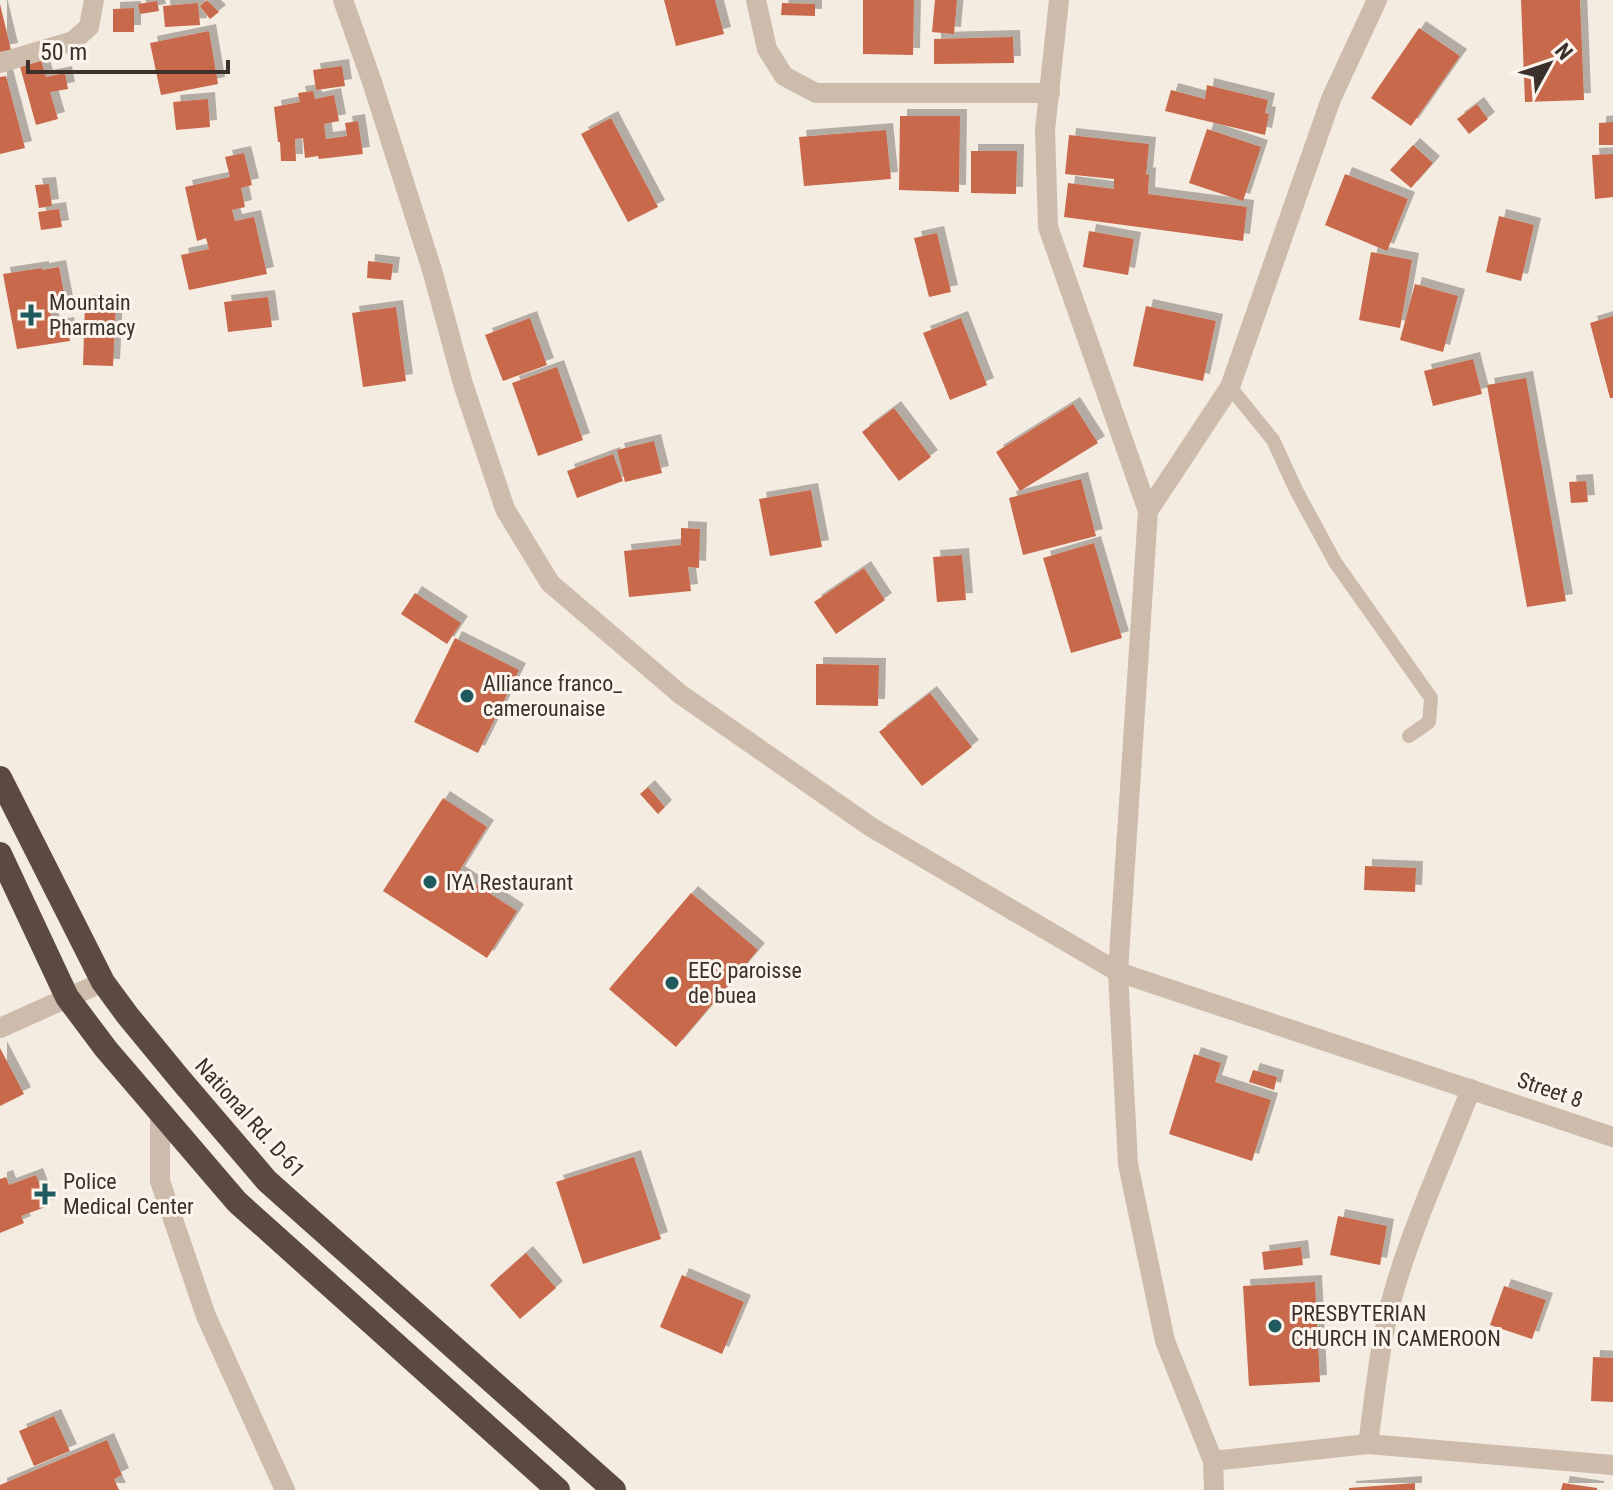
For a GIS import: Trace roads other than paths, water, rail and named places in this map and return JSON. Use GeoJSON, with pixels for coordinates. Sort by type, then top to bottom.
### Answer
{"type":"FeatureCollection","features":[{"type":"Feature","properties":{"kind":"highway","name":"National Rd. D-61"},"geometry":{"type":"LineString","coordinates":[[0,778],[103,982],[179,1078],[267,1181],[614,1490]]}},
{"type":"Feature","properties":{"kind":"highway"},"geometry":{"type":"LineString","coordinates":[[0,854],[67,997],[106,1049],[237,1202],[558,1490]]}},
{"type":"Feature","properties":{"kind":"street","name":"Street 8"},"geometry":{"type":"LineString","coordinates":[[343,0],[432,270],[463,384],[505,509],[550,583],[680,694],[871,827],[1118,972],[1613,1137]]}},
{"type":"Feature","properties":{"kind":"street"},"geometry":{"type":"LineString","coordinates":[[756,0],[767,49],[784,76],[816,93],[1050,93]]}},
{"type":"Feature","properties":{"kind":"street"},"geometry":{"type":"LineString","coordinates":[[1059,0],[1045,130],[1048,227],[1148,511],[1118,972],[1128,1164],[1165,1341],[1213,1461],[1214,1490]]}},
{"type":"Feature","properties":{"kind":"street"},"geometry":{"type":"LineString","coordinates":[[1148,511],[1230,387],[1331,99],[1377,0]]}},
{"type":"Feature","properties":{"kind":"street"},"geometry":{"type":"LineString","coordinates":[[0,63],[73,41],[89,27],[97,1]]}},
{"type":"Feature","properties":{"kind":"street"},"geometry":{"type":"LineString","coordinates":[[0,1028],[103,982]]}},
{"type":"Feature","properties":{"kind":"street"},"geometry":{"type":"LineString","coordinates":[[1368,1444],[1393,1293],[1471,1089]]}},
{"type":"Feature","properties":{"kind":"street"},"geometry":{"type":"LineString","coordinates":[[160,1113],[160,1181],[206,1316],[285,1490]]}},
{"type":"Feature","properties":{"kind":"street"},"geometry":{"type":"LineString","coordinates":[[1213,1461],[1368,1444],[1613,1465]]}},
{"type":"Feature","properties":{"kind":"lane"},"geometry":{"type":"LineString","coordinates":[[1230,387],[1273,440],[1335,562],[1431,698],[1429,722],[1409,736]]}},
{"type":"Feature","properties":{"kind":"place","name":"Mountain Pharmacy"},"geometry":{"type":"Point","coordinates":[31,315]}},
{"type":"Feature","properties":{"kind":"place","name":"Alliance franco_ camerounaise"},"geometry":{"type":"Point","coordinates":[467,696]}},
{"type":"Feature","properties":{"kind":"place","name":"IYA Restaurant"},"geometry":{"type":"Point","coordinates":[430,882]}},
{"type":"Feature","properties":{"kind":"place","name":"EEC paroisse de buea"},"geometry":{"type":"Point","coordinates":[672,983]}},
{"type":"Feature","properties":{"kind":"place","name":"Police Medical Center"},"geometry":{"type":"Point","coordinates":[45,1194]}},
{"type":"Feature","properties":{"kind":"place","name":"PRESBYTERIAN CHURCH IN CAMEROON"},"geometry":{"type":"Point","coordinates":[1275,1326]}}]}
